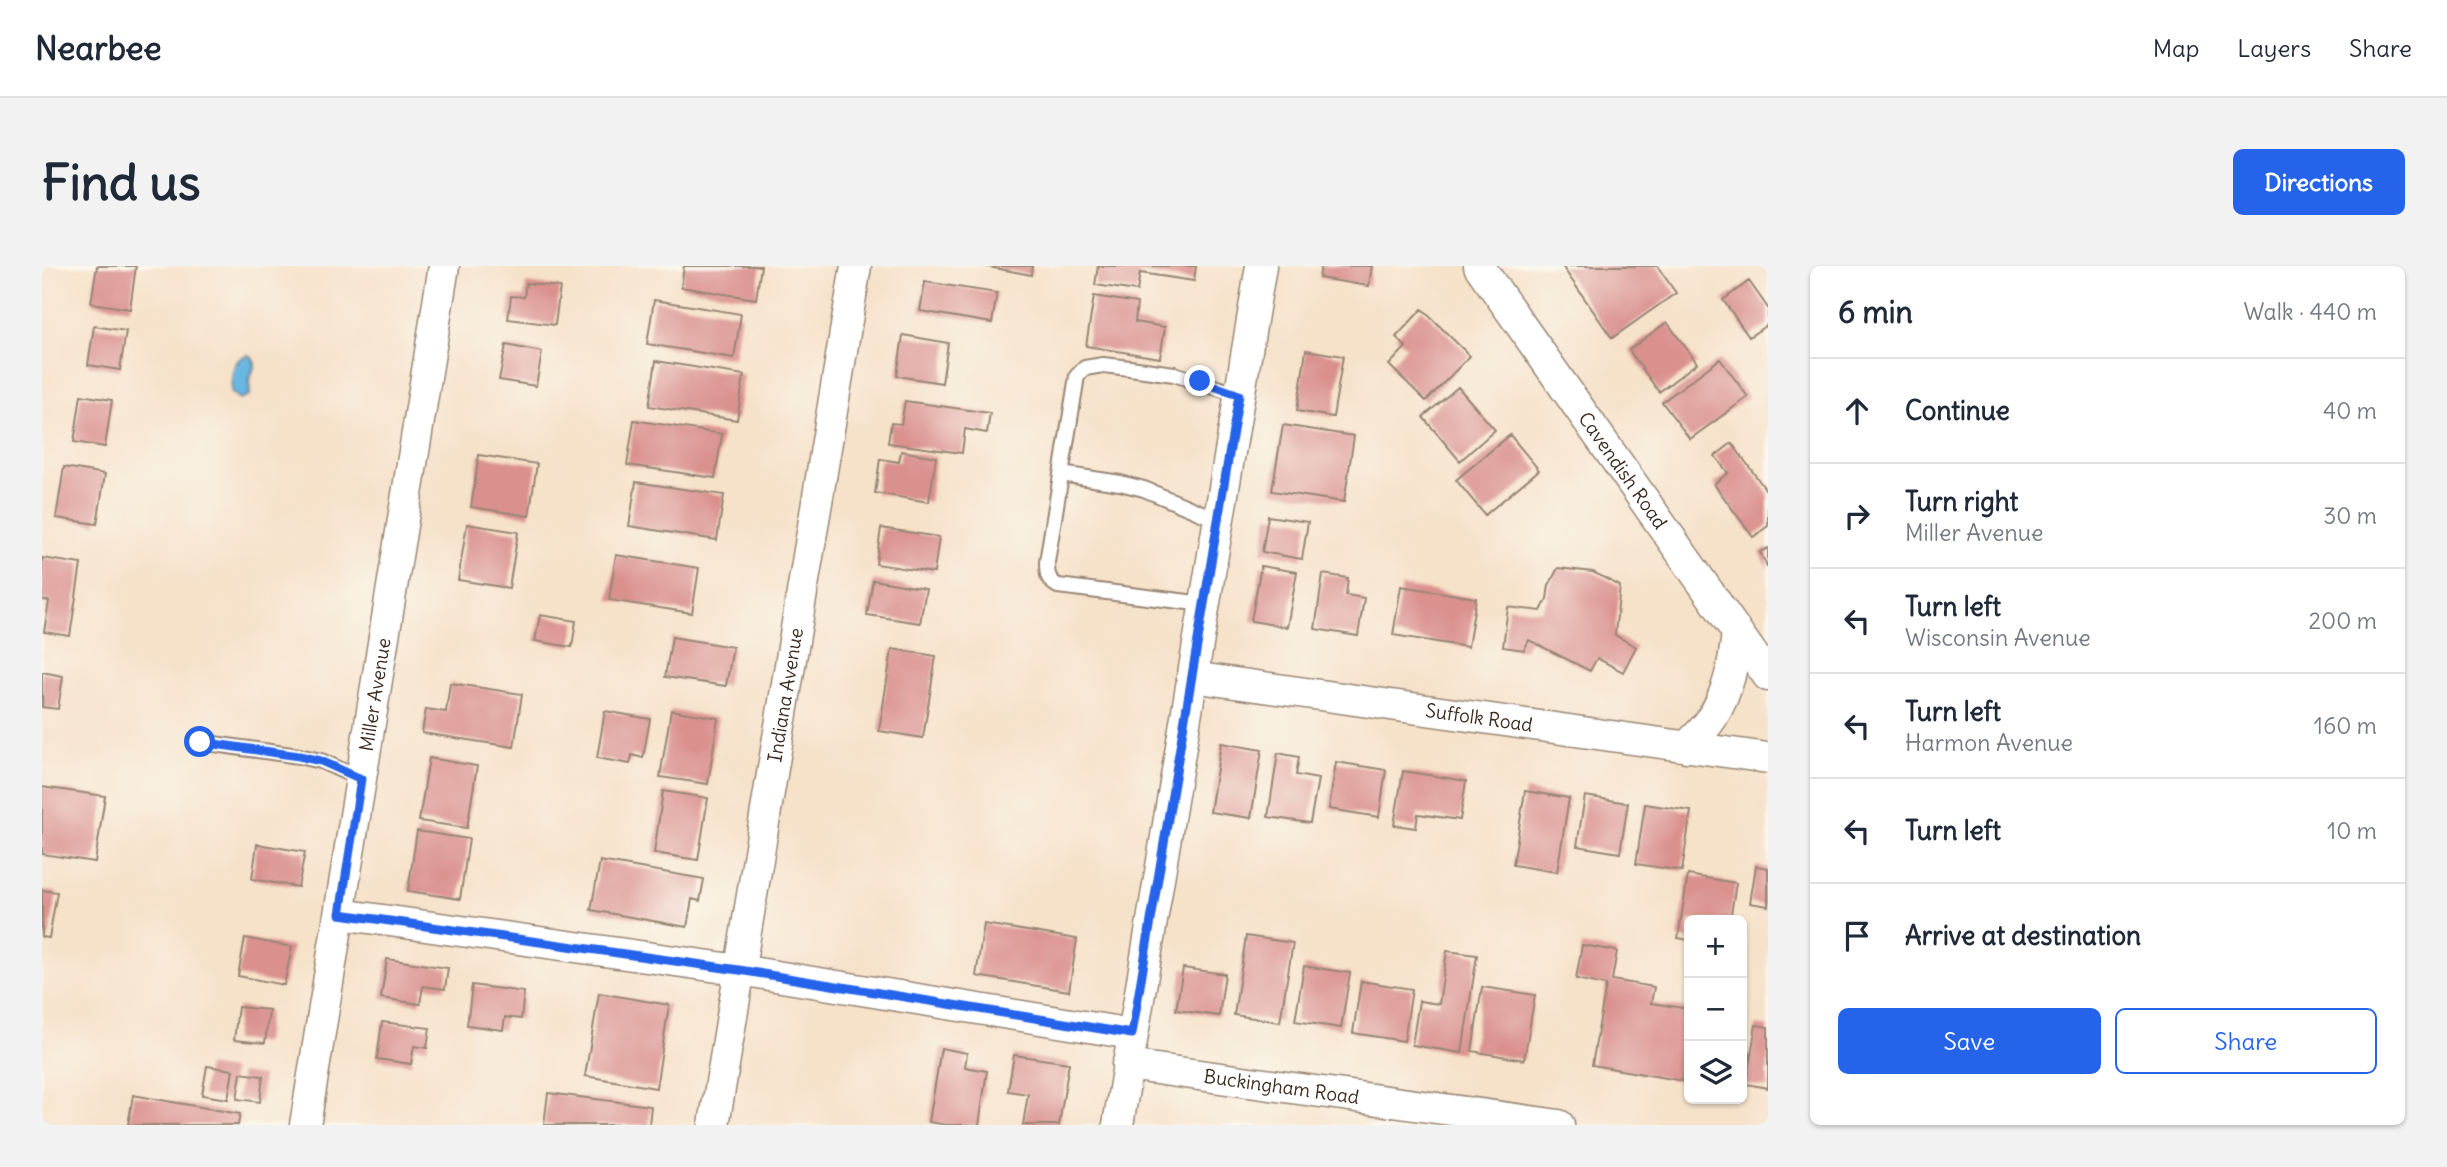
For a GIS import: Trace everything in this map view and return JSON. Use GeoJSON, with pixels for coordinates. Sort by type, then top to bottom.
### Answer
{"type":"FeatureCollection","features":[{"type":"Feature","properties":{"kind":"street","name":"Miller Avenue"},"geometry":{"type":"LineString","coordinates":[[305,1125],[444,266]]}},
{"type":"Feature","properties":{"kind":"street","name":"Indiana Avenue"},"geometry":{"type":"LineString","coordinates":[[714,1125],[856,266]]}},
{"type":"Feature","properties":{"kind":"street"},"geometry":{"type":"LineString","coordinates":[[1118,1125],[1261,266]]}},
{"type":"Feature","properties":{"kind":"street","name":"Cavendish Road"},"geometry":{"type":"LineString","coordinates":[[1479,266],[1768,676]]}},
{"type":"Feature","properties":{"kind":"street"},"geometry":{"type":"LineString","coordinates":[[1686,747],[1712,719],[1723,697],[1733,667],[1737,632]]}},
{"type":"Feature","properties":{"kind":"street","name":"Suffolk Road"},"geometry":{"type":"LineString","coordinates":[[1192,677],[1768,758]]}},
{"type":"Feature","properties":{"kind":"street"},"geometry":{"type":"LineString","coordinates":[[340,914],[739,970],[1132,1034]]}},
{"type":"Feature","properties":{"kind":"street","name":"Buckingham Road"},"geometry":{"type":"LineString","coordinates":[[1127,1065],[1559,1125]]}},
{"type":"Feature","properties":{"kind":"lane"},"geometry":{"type":"LineString","coordinates":[[1204,604],[1058,586],[1051,582],[1047,574],[1048,562],[1077,376],[1085,368],[1103,365],[1174,374],[1239,395]]}},
{"type":"Feature","properties":{"kind":"lane"},"geometry":{"type":"LineString","coordinates":[[1061,474],[1144,489],[1219,520]]}},
{"type":"Feature","properties":{"kind":"lane"},"geometry":{"type":"LineString","coordinates":[[200,742],[321,761],[361,779]]}},
{"type":"Feature","properties":{"kind":"water"},"geometry":{"type":"Polygon","coordinates":[[[248,355],[255,364],[249,381],[250,395],[240,399],[231,393],[232,375],[238,361],[248,355]]]}},
{"type":"Feature","properties":{"kind":"building"},"geometry":{"type":"Polygon","coordinates":[[[97,266],[136,266],[130,309],[91,303],[97,266]]]}},
{"type":"Feature","properties":{"kind":"building"},"geometry":{"type":"Polygon","coordinates":[[[684,266],[761,266],[756,299],[681,287],[684,266]]]}},
{"type":"Feature","properties":{"kind":"building"},"geometry":{"type":"Polygon","coordinates":[[[984,266],[1032,266],[1031,275],[984,266]]]}},
{"type":"Feature","properties":{"kind":"building"},"geometry":{"type":"Polygon","coordinates":[[[1098,266],[1196,266],[1194,281],[1140,273],[1137,291],[1095,285],[1098,266]]]}},
{"type":"Feature","properties":{"kind":"building"},"geometry":{"type":"Polygon","coordinates":[[[1321,266],[1372,266],[1369,286],[1319,278],[1321,266]]]}},
{"type":"Feature","properties":{"kind":"building"},"geometry":{"type":"Polygon","coordinates":[[[1562,266],[1657,266],[1676,293],[1612,338],[1562,266]]]}},
{"type":"Feature","properties":{"kind":"building"},"geometry":{"type":"Polygon","coordinates":[[[1749,281],[1768,308],[1768,324],[1749,337],[1723,300],[1749,281]]]}},
{"type":"Feature","properties":{"kind":"building"},"geometry":{"type":"Polygon","coordinates":[[[925,282],[997,293],[992,323],[920,311],[925,282]]]}},
{"type":"Feature","properties":{"kind":"building"},"geometry":{"type":"Polygon","coordinates":[[[526,283],[560,287],[555,325],[508,319],[511,296],[524,297],[526,283]]]}},
{"type":"Feature","properties":{"kind":"building"},"geometry":{"type":"Polygon","coordinates":[[[1094,296],[1137,303],[1135,322],[1165,327],[1160,358],[1086,346],[1094,296]]]}},
{"type":"Feature","properties":{"kind":"building"},"geometry":{"type":"Polygon","coordinates":[[[654,300],[741,314],[734,358],[647,344],[654,300]]]}},
{"type":"Feature","properties":{"kind":"building"},"geometry":{"type":"Polygon","coordinates":[[[1422,309],[1470,356],[1426,401],[1389,365],[1406,347],[1396,337],[1422,309]]]}},
{"type":"Feature","properties":{"kind":"building"},"geometry":{"type":"Polygon","coordinates":[[[1667,322],[1697,363],[1659,392],[1629,350],[1667,322]]]}},
{"type":"Feature","properties":{"kind":"building"},"geometry":{"type":"Polygon","coordinates":[[[94,326],[126,331],[120,370],[88,365],[94,326]]]}},
{"type":"Feature","properties":{"kind":"building"},"geometry":{"type":"Polygon","coordinates":[[[903,335],[948,343],[942,383],[897,376],[903,335]]]}},
{"type":"Feature","properties":{"kind":"building"},"geometry":{"type":"Polygon","coordinates":[[[506,345],[542,352],[536,386],[499,380],[506,345]]]}},
{"type":"Feature","properties":{"kind":"building"},"geometry":{"type":"Polygon","coordinates":[[[1306,350],[1343,356],[1333,417],[1297,411],[1306,350]]]}},
{"type":"Feature","properties":{"kind":"building"},"geometry":{"type":"Polygon","coordinates":[[[1720,359],[1748,397],[1690,439],[1662,402],[1720,359]]]}},
{"type":"Feature","properties":{"kind":"building"},"geometry":{"type":"Polygon","coordinates":[[[656,361],[744,375],[737,420],[649,406],[656,361]]]}},
{"type":"Feature","properties":{"kind":"building"},"geometry":{"type":"Polygon","coordinates":[[[1458,387],[1495,430],[1460,461],[1423,417],[1458,387]]]}},
{"type":"Feature","properties":{"kind":"building"},"geometry":{"type":"Polygon","coordinates":[[[81,395],[112,400],[105,447],[74,442],[81,395]]]}},
{"type":"Feature","properties":{"kind":"building"},"geometry":{"type":"Polygon","coordinates":[[[905,401],[990,413],[987,433],[965,429],[962,453],[888,443],[891,423],[901,424],[905,401]]]}},
{"type":"Feature","properties":{"kind":"building"},"geometry":{"type":"Polygon","coordinates":[[[634,420],[722,434],[715,478],[627,465],[634,420]]]}},
{"type":"Feature","properties":{"kind":"building"},"geometry":{"type":"Polygon","coordinates":[[[1283,425],[1354,436],[1344,502],[1272,491],[1283,425]]]}},
{"type":"Feature","properties":{"kind":"building"},"geometry":{"type":"Polygon","coordinates":[[[1510,435],[1539,470],[1485,515],[1456,480],[1510,435]]]}},
{"type":"Feature","properties":{"kind":"building"},"geometry":{"type":"Polygon","coordinates":[[[1732,443],[1768,493],[1768,526],[1753,537],[1714,484],[1728,473],[1715,456],[1732,443]]]}},
{"type":"Feature","properties":{"kind":"building"},"geometry":{"type":"Polygon","coordinates":[[[901,451],[936,457],[929,502],[875,493],[880,459],[899,462],[901,451]]]}},
{"type":"Feature","properties":{"kind":"building"},"geometry":{"type":"Polygon","coordinates":[[[479,455],[537,464],[529,516],[471,507],[479,455]]]}},
{"type":"Feature","properties":{"kind":"building"},"geometry":{"type":"Polygon","coordinates":[[[64,467],[105,474],[97,524],[56,518],[64,467]]]}},
{"type":"Feature","properties":{"kind":"building"},"geometry":{"type":"Polygon","coordinates":[[[636,482],[724,495],[717,540],[629,526],[636,482]]]}},
{"type":"Feature","properties":{"kind":"building"},"geometry":{"type":"Polygon","coordinates":[[[1268,516],[1308,522],[1302,559],[1262,552],[1268,516]]]}},
{"type":"Feature","properties":{"kind":"building"},"geometry":{"type":"Polygon","coordinates":[[[467,524],[518,532],[509,588],[458,580],[467,524]]]}},
{"type":"Feature","properties":{"kind":"building"},"geometry":{"type":"Polygon","coordinates":[[[881,528],[939,537],[934,573],[876,564],[881,528]]]}},
{"type":"Feature","properties":{"kind":"building"},"geometry":{"type":"Polygon","coordinates":[[[1768,548],[1768,568],[1760,552],[1768,548]]]}},
{"type":"Feature","properties":{"kind":"building"},"geometry":{"type":"Polygon","coordinates":[[[616,555],[699,568],[692,613],[609,600],[616,555]]]}},
{"type":"Feature","properties":{"kind":"building"},"geometry":{"type":"Polygon","coordinates":[[[42,558],[81,564],[70,636],[44,632],[49,601],[42,600],[42,558]]]}},
{"type":"Feature","properties":{"kind":"building"},"geometry":{"type":"Polygon","coordinates":[[[1261,566],[1297,572],[1287,627],[1251,621],[1261,566]]]}},
{"type":"Feature","properties":{"kind":"building"},"geometry":{"type":"Polygon","coordinates":[[[1558,568],[1593,572],[1620,586],[1615,635],[1636,647],[1623,672],[1597,658],[1590,671],[1529,640],[1524,650],[1503,647],[1508,607],[1541,611],[1547,599],[1549,585],[1558,568]]]}},
{"type":"Feature","properties":{"kind":"building"},"geometry":{"type":"Polygon","coordinates":[[[1323,574],[1348,578],[1346,595],[1364,598],[1358,636],[1315,629],[1323,574]]]}},
{"type":"Feature","properties":{"kind":"building"},"geometry":{"type":"Polygon","coordinates":[[[873,580],[926,589],[920,623],[867,615],[873,580]]]}},
{"type":"Feature","properties":{"kind":"building"},"geometry":{"type":"Polygon","coordinates":[[[1401,586],[1476,598],[1468,647],[1393,635],[1401,586]]]}},
{"type":"Feature","properties":{"kind":"building"},"geometry":{"type":"Polygon","coordinates":[[[540,615],[576,621],[572,647],[535,641],[540,615]]]}},
{"type":"Feature","properties":{"kind":"building"},"geometry":{"type":"Polygon","coordinates":[[[672,637],[733,647],[726,686],[665,677],[672,637]]]}},
{"type":"Feature","properties":{"kind":"building"},"geometry":{"type":"Polygon","coordinates":[[[892,649],[936,656],[923,738],[879,731],[892,649]]]}},
{"type":"Feature","properties":{"kind":"building"},"geometry":{"type":"Polygon","coordinates":[[[42,672],[63,676],[58,709],[42,707],[42,672]]]}},
{"type":"Feature","properties":{"kind":"building"},"geometry":{"type":"Polygon","coordinates":[[[450,683],[522,694],[514,747],[422,733],[426,709],[446,712],[450,683]]]}},
{"type":"Feature","properties":{"kind":"building"},"geometry":{"type":"Polygon","coordinates":[[[671,710],[718,718],[708,784],[660,777],[671,710]]]}},
{"type":"Feature","properties":{"kind":"building"},"geometry":{"type":"Polygon","coordinates":[[[605,711],[650,719],[643,758],[632,755],[630,764],[597,758],[605,711]]]}},
{"type":"Feature","properties":{"kind":"building"},"geometry":{"type":"Polygon","coordinates":[[[1221,743],[1262,750],[1251,818],[1210,812],[1221,743]]]}},
{"type":"Feature","properties":{"kind":"building"},"geometry":{"type":"Polygon","coordinates":[[[1278,753],[1299,757],[1296,775],[1318,779],[1310,823],[1268,817],[1278,753]]]}},
{"type":"Feature","properties":{"kind":"building"},"geometry":{"type":"Polygon","coordinates":[[[429,758],[477,766],[467,828],[419,821],[429,758]]]}},
{"type":"Feature","properties":{"kind":"building"},"geometry":{"type":"Polygon","coordinates":[[[1336,762],[1386,770],[1379,817],[1329,809],[1336,762]]]}},
{"type":"Feature","properties":{"kind":"building"},"geometry":{"type":"Polygon","coordinates":[[[1403,771],[1466,781],[1460,820],[1418,814],[1416,828],[1394,825],[1403,771]]]}},
{"type":"Feature","properties":{"kind":"building"},"geometry":{"type":"Polygon","coordinates":[[[42,787],[105,796],[95,862],[42,854],[42,787]]]}},
{"type":"Feature","properties":{"kind":"building"},"geometry":{"type":"Polygon","coordinates":[[[663,791],[708,798],[698,860],[654,853],[663,791]]]}},
{"type":"Feature","properties":{"kind":"building"},"geometry":{"type":"Polygon","coordinates":[[[1525,791],[1569,798],[1557,872],[1513,865],[1525,791]]]}},
{"type":"Feature","properties":{"kind":"building"},"geometry":{"type":"Polygon","coordinates":[[[1585,796],[1628,803],[1620,853],[1577,846],[1585,796]]]}},
{"type":"Feature","properties":{"kind":"building"},"geometry":{"type":"Polygon","coordinates":[[[1645,804],[1691,811],[1682,871],[1636,864],[1645,804]]]}},
{"type":"Feature","properties":{"kind":"building"},"geometry":{"type":"Polygon","coordinates":[[[417,831],[469,839],[460,899],[408,891],[417,831]]]}},
{"type":"Feature","properties":{"kind":"building"},"geometry":{"type":"Polygon","coordinates":[[[257,844],[305,852],[298,887],[252,879],[257,844]]]}},
{"type":"Feature","properties":{"kind":"building"},"geometry":{"type":"Polygon","coordinates":[[[600,861],[704,879],[700,901],[692,899],[687,927],[591,910],[600,861]]]}},
{"type":"Feature","properties":{"kind":"building"},"geometry":{"type":"Polygon","coordinates":[[[1756,866],[1768,868],[1768,906],[1750,903],[1756,866]]]}},
{"type":"Feature","properties":{"kind":"building"},"geometry":{"type":"Polygon","coordinates":[[[1688,875],[1736,883],[1731,915],[1684,915],[1684,939],[1678,938],[1688,875]]]}},
{"type":"Feature","properties":{"kind":"building"},"geometry":{"type":"Polygon","coordinates":[[[42,890],[57,892],[49,938],[42,937],[42,890]]]}},
{"type":"Feature","properties":{"kind":"building"},"geometry":{"type":"Polygon","coordinates":[[[984,924],[1077,939],[1069,991],[976,976],[984,924]]]}},
{"type":"Feature","properties":{"kind":"building"},"geometry":{"type":"Polygon","coordinates":[[[1246,936],[1293,943],[1280,1022],[1234,1015],[1246,936]]]}},
{"type":"Feature","properties":{"kind":"building"},"geometry":{"type":"Polygon","coordinates":[[[245,938],[292,947],[284,985],[238,976],[245,938]]]}},
{"type":"Feature","properties":{"kind":"building"},"geometry":{"type":"Polygon","coordinates":[[[1582,945],[1617,951],[1612,980],[1654,987],[1651,1003],[1684,1008],[1684,1081],[1592,1065],[1606,985],[1576,979],[1582,945]]]}},
{"type":"Feature","properties":{"kind":"building"},"geometry":{"type":"Polygon","coordinates":[[[1447,951],[1477,955],[1462,1053],[1412,1045],[1419,1001],[1439,1004],[1447,951]]]}},
{"type":"Feature","properties":{"kind":"building"},"geometry":{"type":"Polygon","coordinates":[[[387,959],[448,968],[445,989],[423,986],[420,1004],[381,998],[387,959]]]}},
{"type":"Feature","properties":{"kind":"building"},"geometry":{"type":"Polygon","coordinates":[[[1304,966],[1350,973],[1341,1028],[1295,1021],[1304,966]]]}},
{"type":"Feature","properties":{"kind":"building"},"geometry":{"type":"Polygon","coordinates":[[[1183,968],[1225,974],[1219,1016],[1176,1010],[1183,968]]]}},
{"type":"Feature","properties":{"kind":"building"},"geometry":{"type":"Polygon","coordinates":[[[1361,981],[1412,989],[1404,1041],[1353,1033],[1361,981]]]}},
{"type":"Feature","properties":{"kind":"building"},"geometry":{"type":"Polygon","coordinates":[[[472,985],[524,992],[521,1019],[505,1017],[503,1030],[467,1025],[472,985]]]}},
{"type":"Feature","properties":{"kind":"building"},"geometry":{"type":"Polygon","coordinates":[[[1482,987],[1535,995],[1524,1060],[1472,1051],[1482,987]]]}},
{"type":"Feature","properties":{"kind":"building"},"geometry":{"type":"Polygon","coordinates":[[[599,993],[669,1005],[656,1088],[585,1076],[599,993]]]}},
{"type":"Feature","properties":{"kind":"building"},"geometry":{"type":"Polygon","coordinates":[[[238,1007],[269,1010],[265,1043],[234,1040],[238,1007]]]}},
{"type":"Feature","properties":{"kind":"building"},"geometry":{"type":"Polygon","coordinates":[[[382,1022],[430,1028],[427,1048],[414,1046],[411,1064],[377,1059],[382,1022]]]}},
{"type":"Feature","properties":{"kind":"building"},"geometry":{"type":"Polygon","coordinates":[[[1756,1025],[1768,1027],[1768,1088],[1747,1084],[1756,1025]]]}},
{"type":"Feature","properties":{"kind":"building"},"geometry":{"type":"Polygon","coordinates":[[[941,1048],[967,1053],[965,1067],[987,1071],[979,1125],[929,1122],[941,1048]]]}},
{"type":"Feature","properties":{"kind":"building"},"geometry":{"type":"Polygon","coordinates":[[[1014,1055],[1069,1063],[1059,1125],[1023,1125],[1028,1094],[1008,1091],[1014,1055]]]}},
{"type":"Feature","properties":{"kind":"building"},"geometry":{"type":"Polygon","coordinates":[[[207,1066],[233,1070],[228,1099],[202,1095],[207,1066]]]}},
{"type":"Feature","properties":{"kind":"building"},"geometry":{"type":"Polygon","coordinates":[[[241,1073],[263,1076],[260,1102],[237,1099],[241,1073]]]}},
{"type":"Feature","properties":{"kind":"building"},"geometry":{"type":"Polygon","coordinates":[[[548,1093],[651,1106],[649,1125],[544,1125],[548,1093]]]}},
{"type":"Feature","properties":{"kind":"building"},"geometry":{"type":"Polygon","coordinates":[[[133,1095],[240,1114],[238,1125],[128,1125],[133,1095]]]}},
{"type":"Feature","properties":{"kind":"route"},"geometry":{"type":"LineString","coordinates":[[200,742],[321,761],[361,779],[340,914],[739,970],[1132,1034],[1239,395],[1200,381]]}}]}
